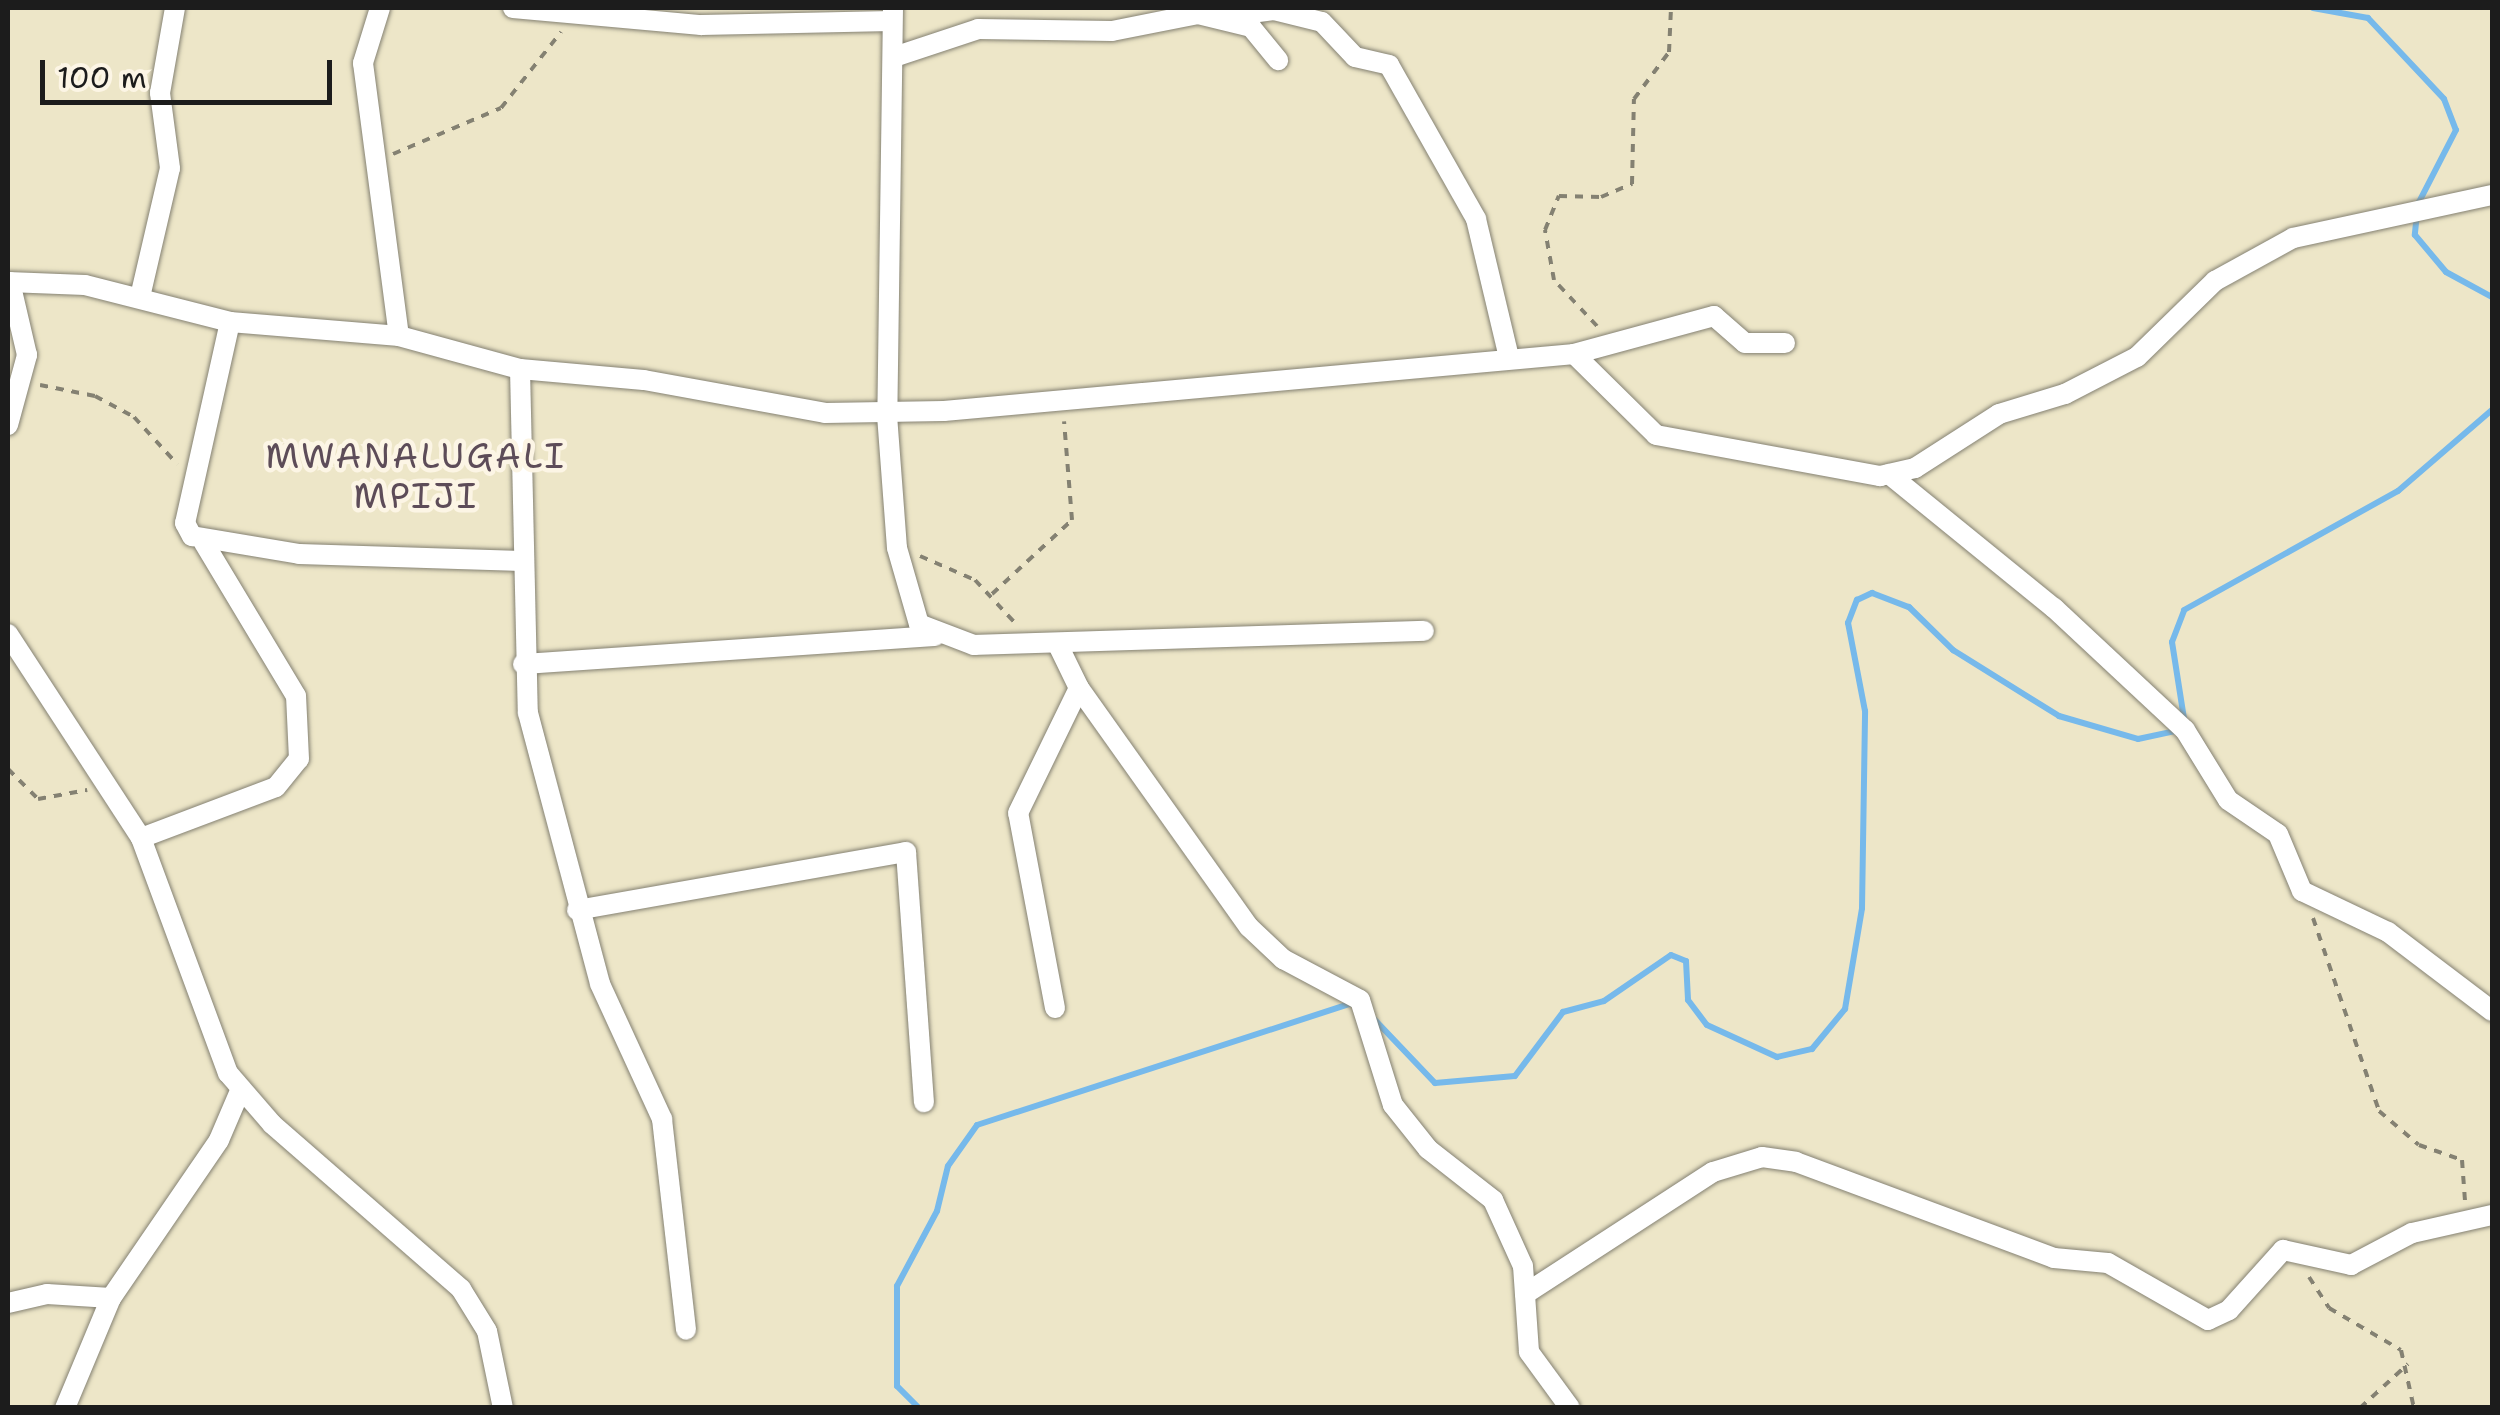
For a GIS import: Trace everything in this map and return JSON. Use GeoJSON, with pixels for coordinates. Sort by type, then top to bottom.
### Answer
{"type":"FeatureCollection","features":[{"type":"Feature","properties":{"kind":"street"},"geometry":{"type":"LineString","coordinates":[[140,297],[170,168],[160,93],[175,8]]}},
{"type":"Feature","properties":{"kind":"street"},"geometry":{"type":"LineString","coordinates":[[380,8],[362,63],[380,160],[399,336]]}},
{"type":"Feature","properties":{"kind":"street"},"geometry":{"type":"LineString","coordinates":[[514,8],[700,16],[892,14],[886,415],[897,548],[906,603],[935,636]]}},
{"type":"Feature","properties":{"kind":"street"},"geometry":{"type":"LineString","coordinates":[[894,57],[1011,25],[1112,31],[1274,10],[1322,22],[1355,56],[1390,65],[1476,219],[1509,357]]}},
{"type":"Feature","properties":{"kind":"street"},"geometry":{"type":"LineString","coordinates":[[1228,16],[1278,60]]}},
{"type":"Feature","properties":{"kind":"street"},"geometry":{"type":"LineString","coordinates":[[1574,354],[1656,435],[1888,474],[1932,459],[1998,414],[2066,394],[2137,356],[2216,281],[2293,238],[2492,195]]}},
{"type":"Feature","properties":{"kind":"street"},"geometry":{"type":"LineString","coordinates":[[8,425],[26,379],[9,282],[140,297],[230,322],[399,336],[520,368],[886,415],[1574,354],[1714,316],[1745,343],[1785,343]]}},
{"type":"Feature","properties":{"kind":"street"},"geometry":{"type":"LineString","coordinates":[[141,838],[276,787],[299,759],[296,696],[282,665],[204,543],[185,523],[230,322]]}},
{"type":"Feature","properties":{"kind":"street"},"geometry":{"type":"LineString","coordinates":[[520,368],[524,664],[538,765],[577,910],[662,1119],[686,1330]]}},
{"type":"Feature","properties":{"kind":"street"},"geometry":{"type":"LineString","coordinates":[[1888,474],[2054,608],[2184,730],[2228,800],[2278,834],[2302,890],[2388,932],[2492,1011]]}},
{"type":"Feature","properties":{"kind":"street"},"geometry":{"type":"LineString","coordinates":[[204,543],[522,561]]}},
{"type":"Feature","properties":{"kind":"street"},"geometry":{"type":"LineString","coordinates":[[524,664],[935,636],[1058,645],[1424,631]]}},
{"type":"Feature","properties":{"kind":"street"},"geometry":{"type":"LineString","coordinates":[[8,634],[110,782],[141,838],[240,1091],[461,1289],[487,1332],[503,1408]]}},
{"type":"Feature","properties":{"kind":"street"},"geometry":{"type":"LineString","coordinates":[[1058,645],[1079,688],[1248,927],[1283,959],[1360,1000],[1393,1105],[1428,1149],[1485,1189],[1516,1246],[1525,1294],[1528,1352],[1570,1408]]}},
{"type":"Feature","properties":{"kind":"street"},"geometry":{"type":"LineString","coordinates":[[1055,1008],[1018,813],[1079,688]]}},
{"type":"Feature","properties":{"kind":"street"},"geometry":{"type":"LineString","coordinates":[[577,910],[906,852],[924,1102]]}},
{"type":"Feature","properties":{"kind":"street"},"geometry":{"type":"LineString","coordinates":[[65,1408],[111,1298],[219,1140],[240,1091]]}},
{"type":"Feature","properties":{"kind":"street"},"geometry":{"type":"LineString","coordinates":[[1525,1294],[1713,1172],[1762,1157],[1796,1162],[2054,1258],[2108,1263],[2208,1320],[2229,1310],[2279,1252],[2351,1266],[2463,1219],[2492,1215]]}},
{"type":"Feature","properties":{"kind":"street"},"geometry":{"type":"LineString","coordinates":[[8,1303],[47,1294],[111,1298]]}},
{"type":"Feature","properties":{"kind":"path"},"geometry":{"type":"LineString","coordinates":[[1606,344],[1586,305],[1554,280],[1545,230],[1559,196],[1601,197],[1632,184],[1634,99],[1668,52],[1671,8]]}},
{"type":"Feature","properties":{"kind":"path"},"geometry":{"type":"LineString","coordinates":[[380,160],[501,108],[538,52],[569,28]]}},
{"type":"Feature","properties":{"kind":"path"},"geometry":{"type":"LineString","coordinates":[[26,379],[95,396],[134,417],[193,488]]}},
{"type":"Feature","properties":{"kind":"path"},"geometry":{"type":"LineString","coordinates":[[992,594],[1072,520],[1065,401]]}},
{"type":"Feature","properties":{"kind":"path"},"geometry":{"type":"LineString","coordinates":[[897,548],[992,594],[1032,645]]}},
{"type":"Feature","properties":{"kind":"path"},"geometry":{"type":"LineString","coordinates":[[8,768],[38,800],[54,802],[110,782]]}},
{"type":"Feature","properties":{"kind":"path"},"geometry":{"type":"LineString","coordinates":[[2302,890],[2379,1111],[2418,1145],[2467,1166],[2463,1219]]}},
{"type":"Feature","properties":{"kind":"path"},"geometry":{"type":"LineString","coordinates":[[2299,1254],[2328,1308],[2388,1338],[2408,1364],[2414,1408]]}},
{"type":"Feature","properties":{"kind":"path"},"geometry":{"type":"LineString","coordinates":[[2360,1408],[2408,1364]]}},
{"type":"Feature","properties":{"kind":"waterway"},"geometry":{"type":"LineString","coordinates":[[2313,8],[2368,18],[2444,99],[2456,130],[2418,204],[2415,235],[2446,272],[2492,297]]}},
{"type":"Feature","properties":{"kind":"waterway"},"geometry":{"type":"LineString","coordinates":[[2185,725],[2172,642],[2184,610],[2398,491],[2492,410]]}},
{"type":"Feature","properties":{"kind":"waterway"},"geometry":{"type":"LineString","coordinates":[[1375,1020],[1435,1083],[1515,1076],[1563,1012],[1604,1001],[1671,955],[1686,961],[1688,1000],[1707,1025],[1777,1057],[1812,1049],[1845,1009],[1862,908],[1865,711],[1848,623],[1857,600],[1872,593],[1909,607],[1953,650],[2059,716],[2138,739],[2177,731]]}},
{"type":"Feature","properties":{"kind":"waterway"},"geometry":{"type":"LineString","coordinates":[[919,1408],[897,1386],[897,1286],[937,1211],[948,1166],[977,1125],[1353,1003]]}},
{"type":"Feature","properties":{"kind":"district","name":"MWANALUGALI MPIJI"},"geometry":{"type":"Point","coordinates":[416,476]}}]}
